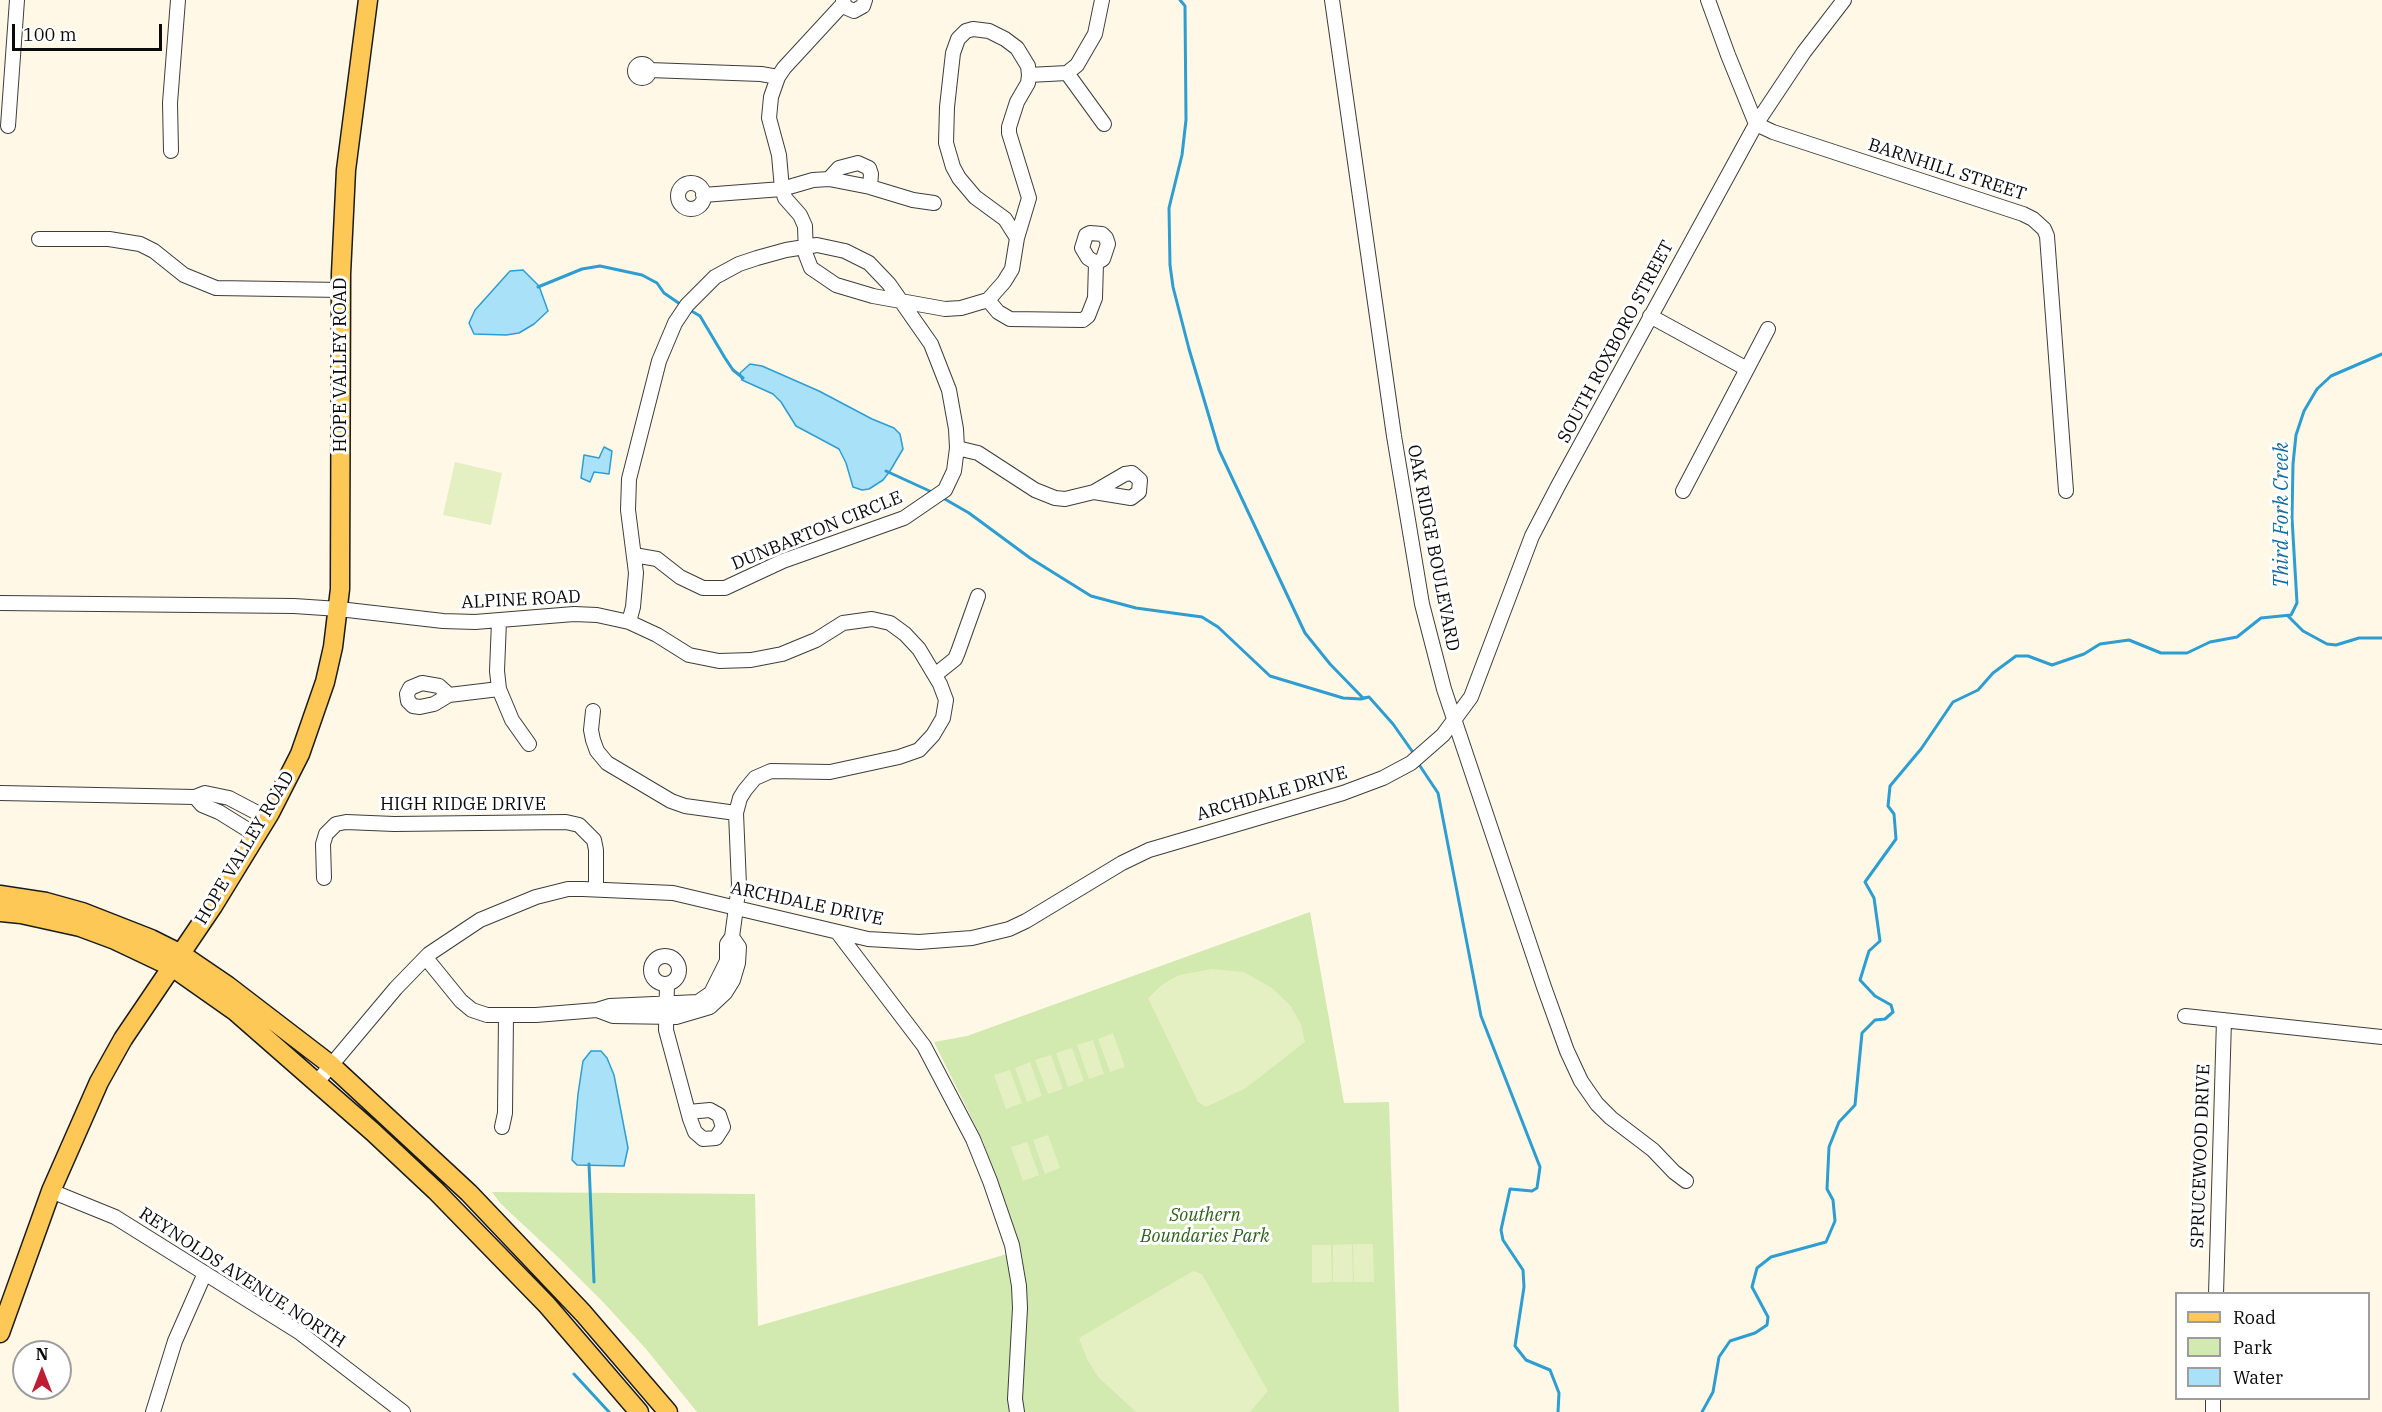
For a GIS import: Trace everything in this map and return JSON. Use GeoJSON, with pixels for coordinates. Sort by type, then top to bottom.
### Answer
{"type":"FeatureCollection","features":[{"type":"Feature","properties":{"kind":"main road","name":"HOPE VALLEY ROAD"},"geometry":{"type":"LineString","coordinates":[[0,1333],[51,1191],[99,1082],[123,1039],[177,960],[267,818],[295,764],[316,709],[333,648],[339,609],[341,539],[341,290],[346,170],[368,0]]}},
{"type":"Feature","properties":{"kind":"main road"},"geometry":{"type":"LineString","coordinates":[[0,895],[46,902],[82,912],[151,939],[177,960],[317,1082],[436,1191],[496,1251],[575,1337],[639,1412]]}},
{"type":"Feature","properties":{"kind":"main road"},"geometry":{"type":"LineString","coordinates":[[0,912],[21,914],[80,927],[177,960],[228,986],[331,1065],[470,1193],[577,1306],[668,1412]]}},
{"type":"Feature","properties":{"kind":"street"},"geometry":{"type":"LineString","coordinates":[[8,126],[17,0]]}},
{"type":"Feature","properties":{"kind":"street"},"geometry":{"type":"LineString","coordinates":[[171,151],[170,103],[178,0]]}},
{"type":"Feature","properties":{"kind":"street"},"geometry":{"type":"LineString","coordinates":[[865,0],[863,6],[858,10],[851,11],[843,2],[778,77],[771,97],[769,118],[779,155],[782,189],[785,198],[800,215],[805,225],[806,255],[811,268],[836,285],[873,296],[945,309],[961,308],[988,300],[1004,282],[1012,269],[1017,238],[1029,198],[1028,188],[1009,133],[1017,102],[1028,83],[1029,75],[1023,57],[1017,48],[989,31],[973,29],[966,31],[957,39],[955,45],[946,132],[951,160],[959,178],[968,190],[1005,219],[1017,238]]}},
{"type":"Feature","properties":{"kind":"street"},"geometry":{"type":"LineString","coordinates":[[1029,75],[1067,73],[1077,65],[1089,47],[1097,26],[1102,0]]}},
{"type":"Feature","properties":{"kind":"street","name":"OAK RIDGE BOULEVARD"},"geometry":{"type":"LineString","coordinates":[[1332,0],[1394,436],[1415,564],[1432,645],[1567,1052],[1581,1081],[1597,1104],[1611,1118],[1653,1150],[1686,1181]]}},
{"type":"Feature","properties":{"kind":"street"},"geometry":{"type":"LineString","coordinates":[[1708,0],[1756,124]]}},
{"type":"Feature","properties":{"kind":"street","name":"SOUTH ROXBORO STREET"},"geometry":{"type":"LineString","coordinates":[[1455,720],[1471,697],[1532,536],[1650,316],[1756,124],[1804,52],[1844,0]]}},
{"type":"Feature","properties":{"kind":"street"},"geometry":{"type":"LineString","coordinates":[[649,70],[761,74],[778,77]]}},
{"type":"Feature","properties":{"kind":"street"},"geometry":{"type":"LineString","coordinates":[[1067,73],[1104,124]]}},
{"type":"Feature","properties":{"kind":"street","name":"BARNHILL STREET"},"geometry":{"type":"LineString","coordinates":[[1756,124],[1773,132],[2023,214],[2044,229],[2047,236],[2066,491]]}},
{"type":"Feature","properties":{"kind":"street"},"geometry":{"type":"LineString","coordinates":[[829,178],[839,168],[858,163],[869,168],[870,187]]}},
{"type":"Feature","properties":{"kind":"street"},"geometry":{"type":"LineString","coordinates":[[704,195],[782,189],[829,178],[870,187],[902,198],[934,203]]}},
{"type":"Feature","properties":{"kind":"street"},"geometry":{"type":"LineString","coordinates":[[39,239],[109,239],[140,244],[154,251],[184,275],[216,288],[341,290]]}},
{"type":"Feature","properties":{"kind":"street","name":"DUNBARTON CIRCLE"},"geometry":{"type":"LineString","coordinates":[[629,622],[635,591],[634,555],[628,510],[629,479],[659,361],[675,322],[695,296],[715,277],[726,270],[757,258],[806,246],[830,247],[859,256],[878,271],[902,302],[936,354],[949,390],[957,448],[950,482],[940,494],[904,518],[783,561],[725,588],[704,588],[680,577],[657,559],[634,555]]}},
{"type":"Feature","properties":{"kind":"street"},"geometry":{"type":"LineString","coordinates":[[988,300],[998,312],[1010,319],[1083,320],[1088,316],[1095,298],[1096,263]]}},
{"type":"Feature","properties":{"kind":"street"},"geometry":{"type":"LineString","coordinates":[[1650,316],[1746,369]]}},
{"type":"Feature","properties":{"kind":"street"},"geometry":{"type":"LineString","coordinates":[[1683,491],[1768,329]]}},
{"type":"Feature","properties":{"kind":"street"},"geometry":{"type":"LineString","coordinates":[[957,448],[978,453],[1045,495],[1065,498],[1094,492]]}},
{"type":"Feature","properties":{"kind":"street"},"geometry":{"type":"LineString","coordinates":[[935,675],[955,659],[978,596]]}},
{"type":"Feature","properties":{"kind":"street","name":"ALPINE ROAD"},"geometry":{"type":"LineString","coordinates":[[0,603],[294,606],[442,621],[499,621],[585,614],[629,622],[657,634],[689,655],[735,662],[782,654],[816,640],[843,623],[872,619],[890,623],[905,634],[919,649],[935,675],[946,700],[943,718],[933,735],[919,750],[899,757],[830,772],[771,771],[755,778],[749,784],[740,798],[736,813],[738,907],[732,937],[727,944],[727,962],[711,993],[698,1002],[666,1011],[610,1006],[597,1010],[536,1015],[487,1015],[472,1010],[461,1000],[426,958]]}},
{"type":"Feature","properties":{"kind":"street"},"geometry":{"type":"LineString","coordinates":[[499,621],[497,671],[499,689],[512,720],[529,744]]}},
{"type":"Feature","properties":{"kind":"street"},"geometry":{"type":"LineString","coordinates":[[449,695],[499,689]]}},
{"type":"Feature","properties":{"kind":"street"},"geometry":{"type":"LineString","coordinates":[[593,711],[591,730],[593,740],[597,751],[607,763],[671,801],[685,806],[736,813]]}},
{"type":"Feature","properties":{"kind":"street","name":"ARCHDALE DRIVE"},"geometry":{"type":"LineString","coordinates":[[317,1082],[396,988],[426,958],[460,931],[500,910],[536,897],[568,889],[673,893],[868,939],[919,942],[972,938],[1009,929],[1026,921],[1122,863],[1149,850],[1343,794],[1383,778],[1419,757],[1443,735],[1455,720]]}},
{"type":"Feature","properties":{"kind":"street"},"geometry":{"type":"LineString","coordinates":[[0,793],[195,797],[206,793],[229,798],[267,818]]}},
{"type":"Feature","properties":{"kind":"street"},"geometry":{"type":"LineString","coordinates":[[195,797],[202,805],[219,812],[256,835]]}},
{"type":"Feature","properties":{"kind":"street","name":"HIGH RIDGE DRIVE"},"geometry":{"type":"LineString","coordinates":[[324,878],[323,844],[330,827],[336,824],[346,822],[394,824],[566,822],[579,825],[594,840],[596,889]]}},
{"type":"Feature","properties":{"kind":"street"},"geometry":{"type":"LineString","coordinates":[[838,933],[924,1046],[968,1128],[990,1181],[1012,1245],[1019,1286],[1015,1399],[1017,1412]]}},
{"type":"Feature","properties":{"kind":"street"},"geometry":{"type":"LineString","coordinates":[[667,984],[666,1029],[688,1112]]}},
{"type":"Feature","properties":{"kind":"street"},"geometry":{"type":"LineString","coordinates":[[502,1127],[505,1113],[506,1015]]}},
{"type":"Feature","properties":{"kind":"street"},"geometry":{"type":"LineString","coordinates":[[2185,1016],[2382,1037]]}},
{"type":"Feature","properties":{"kind":"street","name":"SPRUCEWOOD DRIVE"},"geometry":{"type":"LineString","coordinates":[[2216,1292],[2224,1020]]}},
{"type":"Feature","properties":{"kind":"street","name":"REYNOLDS AVENUE NORTH"},"geometry":{"type":"LineString","coordinates":[[51,1191],[115,1217],[299,1332],[403,1412]]}},
{"type":"Feature","properties":{"kind":"street"},"geometry":{"type":"LineString","coordinates":[[153,1412],[166,1363],[205,1273]]}},
{"type":"Feature","properties":{"kind":"green space"},"geometry":{"type":"Polygon","coordinates":[[[455,462],[502,473],[491,525],[443,515],[455,462]]]}},
{"type":"Feature","properties":{"kind":"green space","name":"Southern Boundaries Park"},"geometry":{"type":"Polygon","coordinates":[[[1310,912],[1344,1103],[1389,1102],[1399,1412],[697,1412],[646,1349],[604,1303],[501,1204],[492,1192],[755,1194],[758,1326],[1021,1250],[983,1141],[934,1042],[967,1036],[1310,912]]]}},
{"type":"Feature","properties":{"kind":"green space"},"geometry":{"type":"Polygon","coordinates":[[[1212,969],[1244,972],[1272,988],[1290,1005],[1301,1024],[1305,1042],[1246,1088],[1206,1107],[1198,1102],[1148,998],[1163,984],[1179,975],[1212,969]]]}},
{"type":"Feature","properties":{"kind":"green space"},"geometry":{"type":"Polygon","coordinates":[[[1113,1033],[1125,1067],[1110,1072],[1098,1039],[1113,1033]]]}},
{"type":"Feature","properties":{"kind":"green space"},"geometry":{"type":"Polygon","coordinates":[[[1093,1040],[1104,1074],[1089,1079],[1077,1045],[1093,1040]]]}},
{"type":"Feature","properties":{"kind":"green space"},"geometry":{"type":"Polygon","coordinates":[[[1072,1048],[1084,1081],[1068,1087],[1056,1053],[1072,1048]]]}},
{"type":"Feature","properties":{"kind":"green space"},"geometry":{"type":"Polygon","coordinates":[[[1051,1055],[1063,1089],[1048,1094],[1035,1060],[1051,1055]]]}},
{"type":"Feature","properties":{"kind":"green space"},"geometry":{"type":"Polygon","coordinates":[[[1030,1062],[1042,1096],[1027,1102],[1015,1068],[1030,1062]]]}},
{"type":"Feature","properties":{"kind":"green space"},"geometry":{"type":"Polygon","coordinates":[[[1010,1070],[1022,1103],[1006,1109],[994,1075],[1010,1070]]]}},
{"type":"Feature","properties":{"kind":"green space"},"geometry":{"type":"Polygon","coordinates":[[[1048,1135],[1060,1168],[1045,1174],[1033,1140],[1048,1135]]]}},
{"type":"Feature","properties":{"kind":"green space"},"geometry":{"type":"Polygon","coordinates":[[[1027,1142],[1039,1175],[1023,1181],[1011,1147],[1027,1142]]]}},
{"type":"Feature","properties":{"kind":"green space"},"geometry":{"type":"Polygon","coordinates":[[[1352,1244],[1353,1282],[1333,1282],[1333,1245],[1352,1244]]]}},
{"type":"Feature","properties":{"kind":"green space"},"geometry":{"type":"Polygon","coordinates":[[[1353,1244],[1373,1244],[1374,1282],[1354,1282],[1353,1244]]]}},
{"type":"Feature","properties":{"kind":"green space"},"geometry":{"type":"Polygon","coordinates":[[[1312,1245],[1331,1245],[1332,1282],[1312,1283],[1312,1245]]]}},
{"type":"Feature","properties":{"kind":"green space"},"geometry":{"type":"Polygon","coordinates":[[[1193,1271],[1202,1274],[1268,1391],[1250,1412],[1136,1412],[1098,1377],[1087,1359],[1079,1338],[1193,1271]]]}},
{"type":"Feature","properties":{"kind":"water"},"geometry":{"type":"Polygon","coordinates":[[[523,270],[539,286],[548,311],[534,324],[519,333],[474,334],[469,323],[475,310],[510,271],[523,270]]]}},
{"type":"Feature","properties":{"kind":"water"},"geometry":{"type":"Polygon","coordinates":[[[750,364],[762,366],[819,391],[894,428],[900,434],[903,449],[883,480],[869,489],[862,490],[853,487],[839,449],[796,426],[781,402],[773,394],[742,380],[740,373],[750,364]]]}},
{"type":"Feature","properties":{"kind":"water"},"geometry":{"type":"Polygon","coordinates":[[[604,447],[612,451],[609,474],[594,472],[590,482],[581,478],[584,455],[599,458],[604,447]]]}},
{"type":"Feature","properties":{"kind":"water"},"geometry":{"type":"Polygon","coordinates":[[[591,1051],[601,1051],[607,1058],[614,1075],[628,1148],[624,1166],[577,1165],[572,1160],[583,1061],[591,1051]]]}},
{"type":"Feature","properties":{"kind":"waterway"},"geometry":{"type":"LineString","coordinates":[[1180,0],[1185,6],[1186,120],[1182,155],[1169,208],[1170,265],[1173,287],[1189,349],[1219,450],[1305,633],[1330,664],[1363,698],[1369,697],[1393,724],[1412,751]]}},
{"type":"Feature","properties":{"kind":"waterway"},"geometry":{"type":"LineString","coordinates":[[538,287],[582,269],[600,266],[642,275],[657,283],[664,293],[683,306]]}},
{"type":"Feature","properties":{"kind":"waterway"},"geometry":{"type":"LineString","coordinates":[[688,309],[700,316],[733,370],[743,378]]}},
{"type":"Feature","properties":{"kind":"waterway","name":"Third Fork Creek"},"geometry":{"type":"LineString","coordinates":[[1702,1412],[1713,1392],[1719,1357],[1730,1341],[1755,1333],[1767,1325],[1768,1317],[1752,1287],[1757,1268],[1771,1257],[1826,1242],[1835,1221],[1833,1200],[1827,1189],[1829,1147],[1839,1122],[1855,1105],[1862,1033],[1875,1020],[1885,1019],[1893,1012],[1891,1005],[1875,996],[1860,980],[1869,951],[1880,941],[1874,898],[1865,882],[1896,839],[1894,814],[1888,806],[1890,786],[1921,749],[1953,702],[1978,690],[1993,673],[2016,656],[2028,656],[2052,665],[2084,654],[2100,644],[2129,640],[2161,653],[2187,653],[2210,642],[2237,637],[2261,618],[2291,615],[2297,603],[2292,518],[2293,464],[2296,435],[2304,411],[2317,389],[2331,376],[2382,354]]}},
{"type":"Feature","properties":{"kind":"waterway"},"geometry":{"type":"LineString","coordinates":[[886,471],[934,493]]}},
{"type":"Feature","properties":{"kind":"waterway"},"geometry":{"type":"LineString","coordinates":[[943,498],[969,513],[1030,558],[1091,596],[1136,608],[1202,617],[1218,627],[1270,676],[1343,698],[1369,697]]}},
{"type":"Feature","properties":{"kind":"waterway"},"geometry":{"type":"LineString","coordinates":[[2288,616],[2303,631],[2327,644],[2336,645],[2359,638],[2382,638]]}},
{"type":"Feature","properties":{"kind":"waterway"},"geometry":{"type":"LineString","coordinates":[[1420,766],[1438,793],[1481,1016],[1540,1167],[1537,1188],[1532,1191],[1510,1189],[1501,1230],[1503,1240],[1523,1270],[1524,1287],[1515,1346],[1526,1360],[1550,1370],[1559,1393],[1558,1412]]}},
{"type":"Feature","properties":{"kind":"waterway"},"geometry":{"type":"LineString","coordinates":[[589,1164],[594,1282]]}},
{"type":"Feature","properties":{"kind":"waterway"},"geometry":{"type":"LineString","coordinates":[[574,1374],[609,1412]]}}]}
